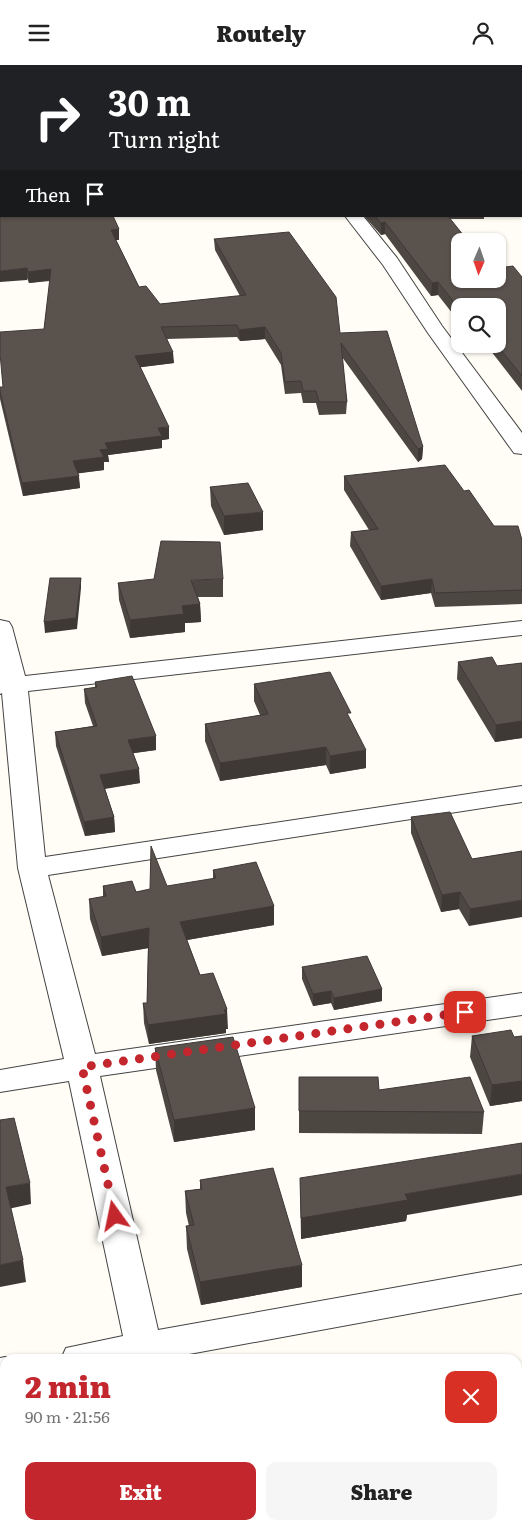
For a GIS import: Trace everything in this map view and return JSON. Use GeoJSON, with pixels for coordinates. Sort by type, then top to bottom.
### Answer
{"type":"FeatureCollection","features":[{"type":"Feature","properties":{"kind":"street"},"geometry":{"type":"LineString","coordinates":[[355,217],[390,262],[435,329],[522,448]]}},
{"type":"Feature","properties":{"kind":"street"},"geometry":{"type":"LineString","coordinates":[[0,627],[32,868],[82,1067],[144,1353],[522,1279]]}},
{"type":"Feature","properties":{"kind":"street"},"geometry":{"type":"LineString","coordinates":[[7,685],[522,628]]}},
{"type":"Feature","properties":{"kind":"street"},"geometry":{"type":"LineString","coordinates":[[32,868],[522,793]]}},
{"type":"Feature","properties":{"kind":"street"},"geometry":{"type":"LineString","coordinates":[[0,1081],[82,1067],[522,1003]]}},
{"type":"Feature","properties":{"kind":"building"},"geometry":{"type":"Polygon","coordinates":[[[0,217],[113,217],[119,229],[111,230],[139,287],[146,286],[160,304],[246,295],[214,239],[289,232],[336,297],[340,333],[387,331],[423,447],[418,449],[341,343],[347,402],[319,402],[316,391],[303,391],[301,381],[285,382],[281,353],[265,327],[239,330],[237,325],[161,327],[173,352],[135,356],[169,427],[158,428],[162,436],[105,443],[108,449],[100,450],[104,457],[73,461],[79,476],[22,483],[0,391],[0,387],[3,387],[0,332],[44,329],[51,269],[28,272],[27,268],[0,271],[0,217]]]}},
{"type":"Feature","properties":{"kind":"building"},"geometry":{"type":"Polygon","coordinates":[[[376,217],[449,217],[462,233],[451,233],[451,288],[506,288],[506,267],[513,266],[522,277],[522,376],[503,353],[506,353],[506,298],[451,299],[438,282],[432,283],[385,222],[381,223],[376,217]]]}},
{"type":"Feature","properties":{"kind":"building"},"geometry":{"type":"Polygon","coordinates":[[[445,465],[464,491],[469,490],[494,526],[518,526],[522,540],[522,590],[435,593],[432,579],[381,586],[351,532],[378,529],[344,476],[445,465]]]}},
{"type":"Feature","properties":{"kind":"building"},"geometry":{"type":"Polygon","coordinates":[[[248,483],[263,512],[224,516],[210,487],[248,483]]]}},
{"type":"Feature","properties":{"kind":"building"},"geometry":{"type":"Polygon","coordinates":[[[161,541],[220,542],[223,579],[191,580],[200,604],[182,606],[184,614],[130,620],[118,583],[154,579],[161,541]]]}},
{"type":"Feature","properties":{"kind":"building"},"geometry":{"type":"Polygon","coordinates":[[[50,578],[81,578],[76,618],[44,622],[50,578]]]}},
{"type":"Feature","properties":{"kind":"building"},"geometry":{"type":"Polygon","coordinates":[[[492,657],[497,666],[522,663],[522,721],[496,725],[458,662],[492,657]]]}},
{"type":"Feature","properties":{"kind":"building"},"geometry":{"type":"Polygon","coordinates":[[[330,672],[351,713],[347,713],[366,750],[330,756],[326,747],[220,763],[205,724],[268,714],[254,684],[330,672]]]}},
{"type":"Feature","properties":{"kind":"building"},"geometry":{"type":"Polygon","coordinates":[[[132,676],[156,736],[128,740],[139,769],[100,775],[114,817],[84,822],[55,732],[97,726],[84,689],[97,687],[95,682],[132,676]]]}},
{"type":"Feature","properties":{"kind":"building"},"geometry":{"type":"Polygon","coordinates":[[[450,812],[472,859],[522,851],[522,900],[470,909],[460,892],[442,895],[411,817],[450,812]]]}},
{"type":"Feature","properties":{"kind":"building"},"geometry":{"type":"Polygon","coordinates":[[[151,846],[167,886],[216,878],[213,870],[256,862],[274,906],[180,922],[200,975],[213,973],[227,1009],[224,1010],[226,1014],[148,1025],[143,1003],[147,1003],[149,928],[101,937],[89,899],[106,896],[103,886],[132,881],[136,892],[150,889],[151,846]]]}},
{"type":"Feature","properties":{"kind":"building"},"geometry":{"type":"Polygon","coordinates":[[[367,956],[382,989],[334,998],[331,991],[313,994],[302,967],[367,956]]]}},
{"type":"Feature","properties":{"kind":"building"},"geometry":{"type":"Polygon","coordinates":[[[511,1030],[514,1037],[522,1036],[522,1081],[492,1085],[472,1036],[511,1030]]]}},
{"type":"Feature","properties":{"kind":"building"},"geometry":{"type":"Polygon","coordinates":[[[233,1037],[255,1108],[174,1120],[155,1048],[233,1037]]]}},
{"type":"Feature","properties":{"kind":"building"},"geometry":{"type":"Polygon","coordinates":[[[299,1077],[378,1077],[379,1090],[470,1077],[484,1112],[299,1111],[299,1077]]]}},
{"type":"Feature","properties":{"kind":"building"},"geometry":{"type":"Polygon","coordinates":[[[14,1118],[30,1183],[6,1187],[23,1260],[0,1265],[0,1120],[14,1118]]]}},
{"type":"Feature","properties":{"kind":"building"},"geometry":{"type":"Polygon","coordinates":[[[522,1143],[522,1174],[405,1194],[408,1200],[301,1218],[300,1178],[522,1143]]]}},
{"type":"Feature","properties":{"kind":"building"},"geometry":{"type":"Polygon","coordinates":[[[273,1168],[302,1265],[200,1282],[186,1226],[194,1225],[185,1191],[202,1189],[200,1180],[273,1168]]]}},
{"type":"Feature","properties":{"kind":"route"},"geometry":{"type":"LineString","coordinates":[[115,1216],[82,1067],[465,1012]]}}]}
